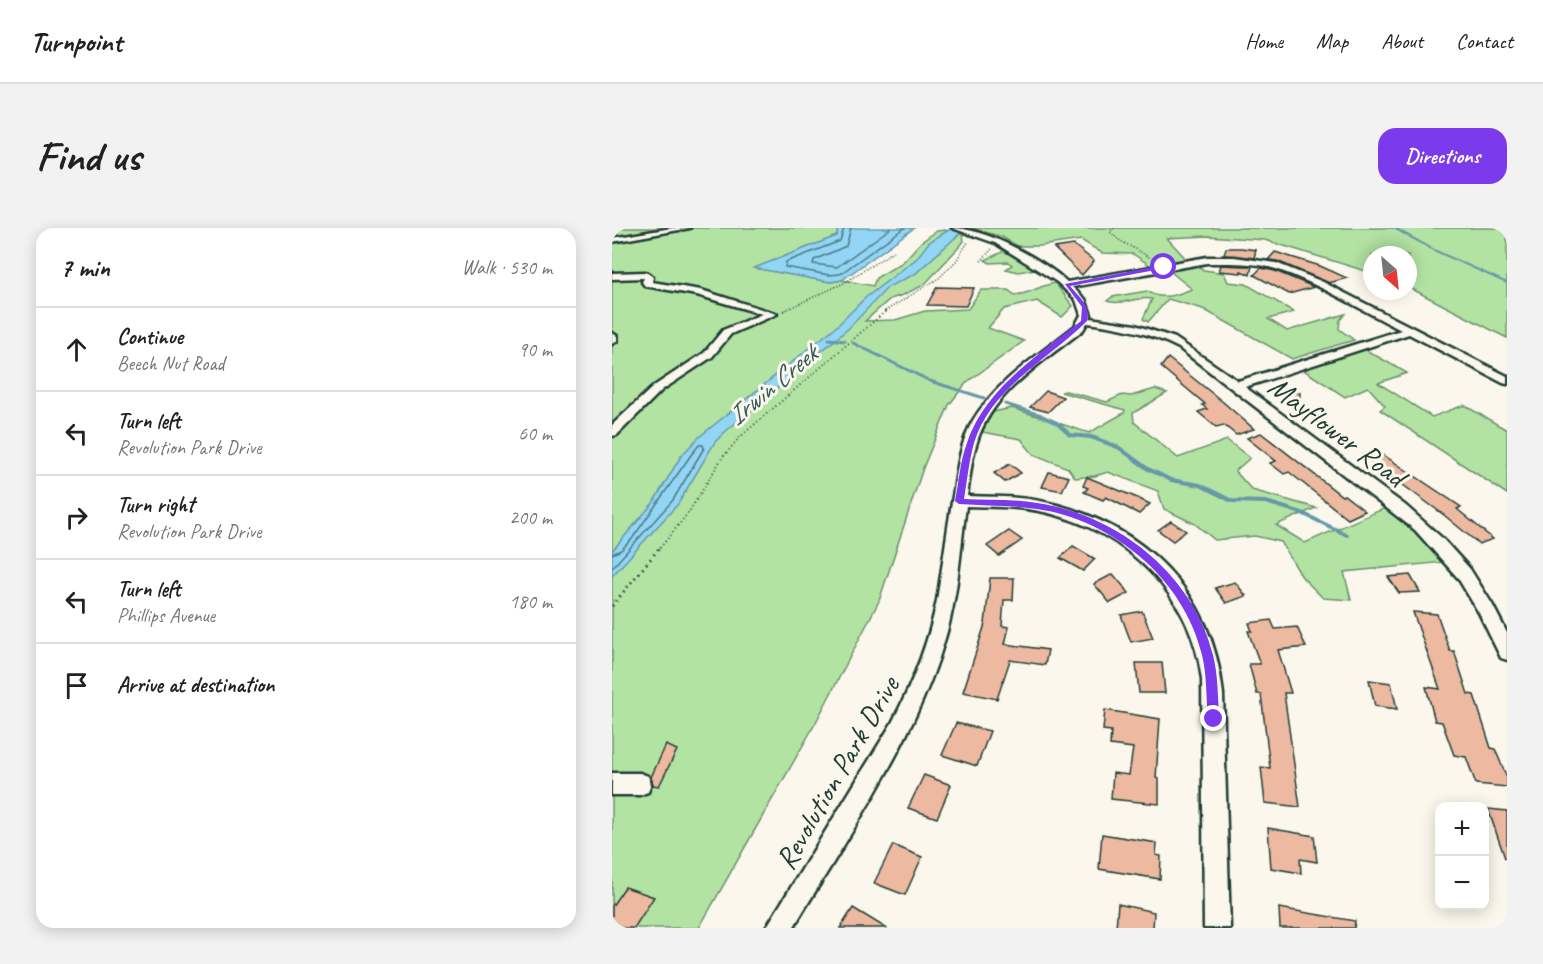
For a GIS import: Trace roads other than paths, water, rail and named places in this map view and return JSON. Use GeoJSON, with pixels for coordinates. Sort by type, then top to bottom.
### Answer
{"type":"FeatureCollection","features":[{"type":"Feature","properties":{"kind":"street"},"geometry":{"type":"LineString","coordinates":[[612,231],[654,228]]}},
{"type":"Feature","properties":{"kind":"street"},"geometry":{"type":"LineString","coordinates":[[612,240],[686,228]]}},
{"type":"Feature","properties":{"kind":"street"},"geometry":{"type":"LineString","coordinates":[[964,237],[998,241],[1066,285],[1084,307],[1084,320]]}},
{"type":"Feature","properties":{"kind":"street"},"geometry":{"type":"LineString","coordinates":[[1066,285],[1194,261],[1249,261],[1311,279],[1507,381]]}},
{"type":"Feature","properties":{"kind":"street"},"geometry":{"type":"LineString","coordinates":[[612,276],[646,275],[649,277],[648,284],[698,292],[777,315],[727,332],[720,337],[708,355],[658,388],[612,432]]}},
{"type":"Feature","properties":{"kind":"street","name":"Mayflower Road"},"geometry":{"type":"LineString","coordinates":[[1084,320],[1136,327],[1164,336],[1183,346],[1401,510],[1434,539],[1472,582],[1507,652]]}},
{"type":"Feature","properties":{"kind":"street","name":"Revolution Park Drive"},"geometry":{"type":"LineString","coordinates":[[779,928],[894,740],[916,694],[936,639],[945,601],[970,442],[989,406],[1009,384],[1079,328],[1084,320]]}},
{"type":"Feature","properties":{"kind":"street"},"geometry":{"type":"LineString","coordinates":[[1235,386],[1409,331]]}},
{"type":"Feature","properties":{"kind":"street"},"geometry":{"type":"LineString","coordinates":[[612,336],[612,341]]}},
{"type":"Feature","properties":{"kind":"street"},"geometry":{"type":"LineString","coordinates":[[959,501],[1036,506],[1090,521],[1125,540],[1144,554],[1181,595],[1195,618],[1208,657],[1214,719],[1217,928]]}},
{"type":"Feature","properties":{"kind":"street"},"geometry":{"type":"LineString","coordinates":[[612,784],[640,784]]}},
{"type":"Feature","properties":{"kind":"water"},"geometry":{"type":"Polygon","coordinates":[[[838,228],[914,228],[842,280],[830,282],[754,268],[837,236],[838,228]]]}},
{"type":"Feature","properties":{"kind":"water","name":"Irwin Creek"},"geometry":{"type":"Polygon","coordinates":[[[952,228],[966,228],[915,274],[888,287],[849,328],[715,442],[678,504],[612,576],[612,551],[653,503],[681,456],[699,437],[838,325],[865,298],[916,259],[929,242],[952,228]]]}},
{"type":"Feature","properties":{"kind":"waterway"},"geometry":{"type":"LineString","coordinates":[[1394,228],[1436,251],[1507,283]]}},
{"type":"Feature","properties":{"kind":"waterway"},"geometry":{"type":"LineString","coordinates":[[829,339],[844,341]]}},
{"type":"Feature","properties":{"kind":"waterway"},"geometry":{"type":"LineString","coordinates":[[853,343],[930,381],[984,398]]}},
{"type":"Feature","properties":{"kind":"waterway"},"geometry":{"type":"LineString","coordinates":[[1005,404],[1041,415]]}},
{"type":"Feature","properties":{"kind":"waterway"},"geometry":{"type":"LineString","coordinates":[[1037,414],[1057,423],[1070,435],[1091,437],[1118,447],[1148,469],[1171,480],[1200,485],[1232,501],[1266,502],[1302,513],[1347,535]]}}]}
